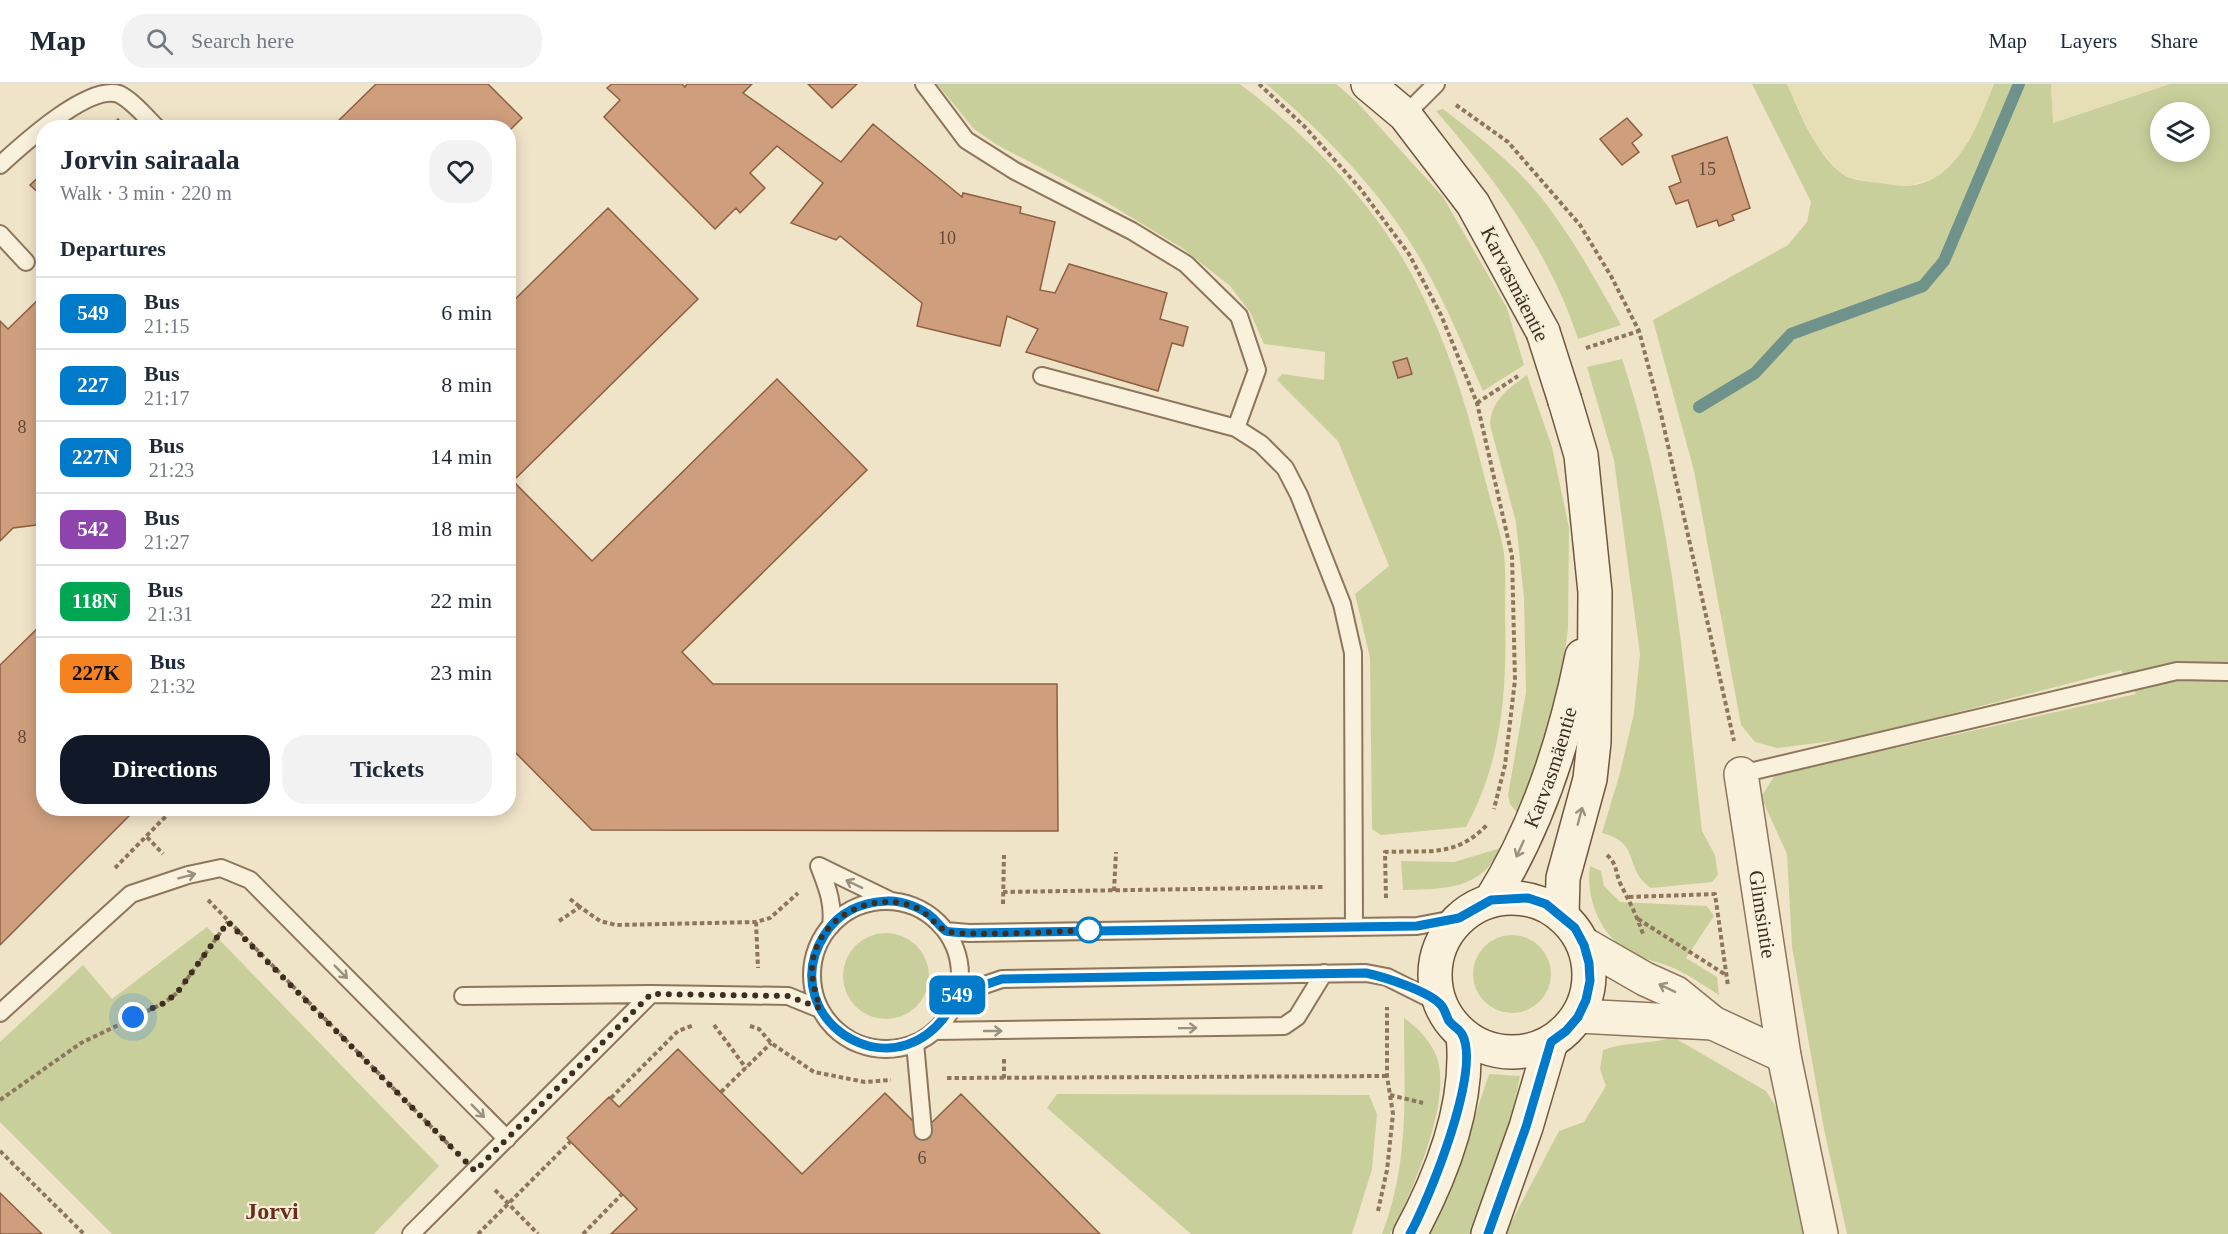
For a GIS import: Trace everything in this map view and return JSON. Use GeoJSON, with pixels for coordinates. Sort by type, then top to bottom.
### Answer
{"type":"FeatureCollection","features":[{"type":"Feature","properties":{"kind":"main road","name":"Karvasmäentie"},"geometry":{"type":"LineString","coordinates":[[1368,84],[1405,115],[1473,204],[1543,332],[1581,455],[1595,592],[1594,742],[1590,779],[1563,878],[1562,915]]}},
{"type":"Feature","properties":{"kind":"main road","name":"Karvasmäentie"},"geometry":{"type":"LineString","coordinates":[[1491,900],[1514,863],[1528,831],[1557,748],[1577,679],[1595,592]]}},
{"type":"Feature","properties":{"kind":"main road","name":"Glimsintie"},"geometry":{"type":"LineString","coordinates":[[1741,774],[1784,1056],[1821,1234]]}},
{"type":"Feature","properties":{"kind":"main road"},"geometry":{"type":"LineString","coordinates":[[1528,898],[1546,904],[1562,915],[1575,928],[1584,945],[1589,963],[1590,981],[1586,1000],[1578,1017],[1566,1031],[1551,1042],[1533,1049],[1506,1052],[1478,1044],[1463,1035],[1449,1021],[1441,1004],[1435,967],[1438,950],[1447,932],[1459,918],[1491,900],[1528,898]]}},
{"type":"Feature","properties":{"kind":"main road"},"geometry":{"type":"LineString","coordinates":[[1584,945],[1645,979],[1676,993],[1724,1030],[1784,1056]]}},
{"type":"Feature","properties":{"kind":"main road"},"geometry":{"type":"LineString","coordinates":[[1578,1017],[1724,1030]]}},
{"type":"Feature","properties":{"kind":"main road"},"geometry":{"type":"LineString","coordinates":[[1410,1234],[1440,1171],[1458,1111],[1466,1062],[1463,1035]]}},
{"type":"Feature","properties":{"kind":"main road"},"geometry":{"type":"LineString","coordinates":[[1488,1234],[1526,1127],[1551,1042]]}},
{"type":"Feature","properties":{"kind":"lane"},"geometry":{"type":"LineString","coordinates":[[924,84],[966,140],[1015,171],[1132,231],[1186,264],[1239,316],[1257,370],[1236,428]]}},
{"type":"Feature","properties":{"kind":"lane"},"geometry":{"type":"LineString","coordinates":[[1405,115],[1434,86]]}},
{"type":"Feature","properties":{"kind":"lane"},"geometry":{"type":"LineString","coordinates":[[52,120],[74,103],[97,92],[118,93],[148,120]]}},
{"type":"Feature","properties":{"kind":"lane"},"geometry":{"type":"LineString","coordinates":[[0,165],[36,132]]}},
{"type":"Feature","properties":{"kind":"lane"},"geometry":{"type":"LineString","coordinates":[[0,234],[26,262]]}},
{"type":"Feature","properties":{"kind":"lane"},"geometry":{"type":"LineString","coordinates":[[1042,376],[1236,428],[1261,444],[1285,468],[1299,495],[1342,604],[1353,653],[1354,925]]}},
{"type":"Feature","properties":{"kind":"lane"},"geometry":{"type":"LineString","coordinates":[[1741,774],[2177,671],[2228,672]]}},
{"type":"Feature","properties":{"kind":"lane"},"geometry":{"type":"LineString","coordinates":[[831,926],[831,902],[819,866],[890,901],[911,905],[931,915],[946,931],[957,951],[960,972],[958,994],[948,1014],[934,1031],[915,1043],[894,1048],[872,1047],[851,1040],[833,1027],[820,1008],[813,988],[812,966],[819,944],[831,926],[847,911],[867,903],[890,901]]}},
{"type":"Feature","properties":{"kind":"lane"},"geometry":{"type":"LineString","coordinates":[[0,1013],[132,894],[184,876],[221,868],[250,880],[507,1139]]}},
{"type":"Feature","properties":{"kind":"lane"},"geometry":{"type":"LineString","coordinates":[[946,931],[969,933],[1354,925],[1417,926],[1459,918]]}},
{"type":"Feature","properties":{"kind":"lane"},"geometry":{"type":"LineString","coordinates":[[934,1031],[1284,1026],[1297,1017],[1324,973]]}},
{"type":"Feature","properties":{"kind":"lane"},"geometry":{"type":"LineString","coordinates":[[958,994],[1002,979],[1366,973],[1387,977],[1441,1004]]}},
{"type":"Feature","properties":{"kind":"lane"},"geometry":{"type":"LineString","coordinates":[[463,996],[651,994],[788,996],[820,1008]]}},
{"type":"Feature","properties":{"kind":"lane"},"geometry":{"type":"LineString","coordinates":[[411,1234],[651,994]]}},
{"type":"Feature","properties":{"kind":"lane"},"geometry":{"type":"LineString","coordinates":[[915,1043],[923,1131]]}},
{"type":"Feature","properties":{"kind":"path"},"geometry":{"type":"LineString","coordinates":[[1259,84],[1304,126],[1359,187],[1409,254],[1441,315],[1477,403],[1512,556],[1515,680],[1505,765],[1492,820],[1473,840],[1453,849],[1386,852]]}},
{"type":"Feature","properties":{"kind":"path"},"geometry":{"type":"LineString","coordinates":[[1434,86],[1508,142],[1580,225],[1611,276],[1639,331],[1661,414],[1741,774]]}},
{"type":"Feature","properties":{"kind":"path"},"geometry":{"type":"LineString","coordinates":[[1581,350],[1639,331]]}},
{"type":"Feature","properties":{"kind":"path"},"geometry":{"type":"LineString","coordinates":[[1477,403],[1526,370]]}},
{"type":"Feature","properties":{"kind":"path"},"geometry":{"type":"LineString","coordinates":[[147,837],[228,922],[538,1234]]}},
{"type":"Feature","properties":{"kind":"path"},"geometry":{"type":"LineString","coordinates":[[1114,891],[1116,852]]}},
{"type":"Feature","properties":{"kind":"path"},"geometry":{"type":"LineString","coordinates":[[570,899],[600,921],[616,925],[756,922],[770,918],[822,873]]}},
{"type":"Feature","properties":{"kind":"path"},"geometry":{"type":"LineString","coordinates":[[1003,892],[1386,886]]}},
{"type":"Feature","properties":{"kind":"path"},"geometry":{"type":"LineString","coordinates":[[1629,897],[1715,894],[1726,975],[1724,1030]]}},
{"type":"Feature","properties":{"kind":"path"},"geometry":{"type":"LineString","coordinates":[[559,921],[580,908]]}},
{"type":"Feature","properties":{"kind":"path"},"geometry":{"type":"LineString","coordinates":[[1638,919],[1726,975]]}},
{"type":"Feature","properties":{"kind":"path"},"geometry":{"type":"LineString","coordinates":[[0,1100],[81,1043],[164,1003],[177,993],[228,922]]}},
{"type":"Feature","properties":{"kind":"path"},"geometry":{"type":"LineString","coordinates":[[724,1021],[712,1021],[746,1068]]}},
{"type":"Feature","properties":{"kind":"path"},"geometry":{"type":"LineString","coordinates":[[611,1098],[678,1031],[702,1022]]}},
{"type":"Feature","properties":{"kind":"path"},"geometry":{"type":"LineString","coordinates":[[744,1023],[759,1029],[771,1043],[814,1072],[865,1082],[919,1078],[1387,1076],[1393,1114],[1378,1212]]}},
{"type":"Feature","properties":{"kind":"path"},"geometry":{"type":"LineString","coordinates":[[721,1092],[771,1043]]}},
{"type":"Feature","properties":{"kind":"path"},"geometry":{"type":"LineString","coordinates":[[478,1234],[571,1141]]}},
{"type":"Feature","properties":{"kind":"path"},"geometry":{"type":"LineString","coordinates":[[0,1151],[84,1234]]}},
{"type":"Feature","properties":{"kind":"path"},"geometry":{"type":"LineString","coordinates":[[583,1234],[622,1194]]}},
{"type":"Feature","properties":{"kind":"shaded area"},"geometry":{"type":"Polygon","coordinates":[[[1787,84],[1994,84],[1979,121],[1959,157],[1935,178],[1908,186],[1869,182],[1842,175],[1815,143],[1787,84]]]}},
{"type":"Feature","properties":{"kind":"shaded area"},"geometry":{"type":"Polygon","coordinates":[[[2051,84],[2170,84],[2053,123],[2051,84]]]}},
{"type":"Feature","properties":{"kind":"green space"},"geometry":{"type":"Polygon","coordinates":[[[937,84],[1240,84],[1286,122],[1330,164],[1387,234],[1418,286],[1453,368],[1471,425],[1504,553],[1505,668],[1500,723],[1488,776],[1466,827],[1381,835],[1372,829],[1370,658],[1355,594],[1389,566],[1338,441],[1277,380],[1282,374],[1324,380],[1325,352],[1264,344],[1250,312],[1230,286],[1182,248],[1101,199],[997,145],[974,129],[937,84]]]}},
{"type":"Feature","properties":{"kind":"green space"},"geometry":{"type":"Polygon","coordinates":[[[1266,84],[1336,84],[1357,102],[1443,197],[1507,308],[1524,365],[1483,391],[1430,275],[1394,218],[1343,156],[1305,118],[1266,84]]]}},
{"type":"Feature","properties":{"kind":"green space"},"geometry":{"type":"Polygon","coordinates":[[[1752,84],[1787,84],[1816,143],[1841,173],[1854,179],[1907,186],[1925,182],[1940,174],[1953,163],[1973,133],[1994,84],[2051,84],[2053,123],[2170,84],[2228,84],[2228,1234],[1847,1234],[1824,1129],[1792,947],[1787,854],[1761,797],[1775,775],[2136,694],[2121,670],[1857,738],[1777,748],[1755,742],[1741,725],[1694,471],[1653,320],[1788,245],[1807,222],[1811,202],[1752,84]]]}},
{"type":"Feature","properties":{"kind":"green space"},"geometry":{"type":"Polygon","coordinates":[[[1443,109],[1506,160],[1540,196],[1573,243],[1621,325],[1578,339],[1552,276],[1519,218],[1479,163],[1436,111],[1443,109]]]}},
{"type":"Feature","properties":{"kind":"green space"},"geometry":{"type":"Polygon","coordinates":[[[1622,359],[1639,416],[1665,533],[1682,652],[1702,831],[1715,855],[1718,875],[1712,882],[1651,888],[1642,881],[1637,873],[1623,843],[1602,833],[1620,773],[1634,713],[1640,654],[1614,460],[1587,367],[1622,359]]]}},
{"type":"Feature","properties":{"kind":"green space"},"geometry":{"type":"Polygon","coordinates":[[[1527,375],[1552,447],[1569,528],[1568,629],[1555,724],[1518,814],[1510,804],[1508,795],[1526,692],[1524,598],[1516,522],[1490,425],[1497,402],[1507,390],[1527,375]]]}},
{"type":"Feature","properties":{"kind":"green space"},"geometry":{"type":"Polygon","coordinates":[[[1501,848],[1493,862],[1472,879],[1447,887],[1403,890],[1401,861],[1454,862],[1501,848]]]}},
{"type":"Feature","properties":{"kind":"green space"},"geometry":{"type":"Polygon","coordinates":[[[1590,866],[1601,871],[1604,886],[1620,902],[1707,906],[1714,916],[1686,958],[1717,977],[1719,995],[1677,970],[1635,955],[1613,940],[1598,918],[1593,905],[1589,879],[1590,866]]]}},
{"type":"Feature","properties":{"kind":"green space"},"geometry":{"type":"Polygon","coordinates":[[[207,927],[439,1166],[374,1234],[112,1234],[0,1122],[0,1042],[83,965],[112,999],[207,927]]]}},
{"type":"Feature","properties":{"kind":"green space"},"geometry":{"type":"Polygon","coordinates":[[[886,933],[910,940],[922,952],[929,976],[922,1000],[910,1012],[886,1019],[862,1012],[850,1000],[843,976],[850,952],[862,940],[886,933]]]}},
{"type":"Feature","properties":{"kind":"green space"},"geometry":{"type":"Polygon","coordinates":[[[1512,935],[1527,938],[1539,947],[1548,959],[1551,974],[1548,989],[1539,1001],[1527,1010],[1512,1013],[1497,1010],[1485,1001],[1476,989],[1473,974],[1476,959],[1485,947],[1497,938],[1512,935]]]}},
{"type":"Feature","properties":{"kind":"green space"},"geometry":{"type":"Polygon","coordinates":[[[1404,1018],[1423,1034],[1436,1055],[1440,1073],[1439,1096],[1435,1121],[1419,1172],[1390,1234],[1382,1234],[1397,1180],[1404,1127],[1404,1018]]]}},
{"type":"Feature","properties":{"kind":"green space"},"geometry":{"type":"Polygon","coordinates":[[[1673,1037],[1766,1091],[1778,1110],[1805,1234],[1505,1234],[1559,1131],[1584,1122],[1606,1086],[1600,1069],[1603,1050],[1620,1045],[1673,1037]]]}},
{"type":"Feature","properties":{"kind":"green space"},"geometry":{"type":"Polygon","coordinates":[[[1489,1074],[1520,1076],[1506,1134],[1473,1227],[1470,1234],[1425,1234],[1460,1161],[1489,1074]]]}},
{"type":"Feature","properties":{"kind":"green space"},"geometry":{"type":"Polygon","coordinates":[[[1057,1094],[1369,1095],[1377,1114],[1372,1169],[1352,1234],[1191,1234],[1047,1108],[1057,1094]]]}},
{"type":"Feature","properties":{"kind":"building"},"geometry":{"type":"Polygon","coordinates":[[[376,84],[488,84],[522,118],[516,124],[516,120],[339,120],[376,84]]]}},
{"type":"Feature","properties":{"kind":"building"},"geometry":{"type":"Polygon","coordinates":[[[612,84],[682,84],[685,87],[687,84],[752,84],[743,93],[841,162],[873,124],[962,197],[963,193],[1021,207],[1020,213],[1055,222],[1040,290],[1055,293],[1069,264],[1167,293],[1160,319],[1188,327],[1183,346],[1172,343],[1158,391],[1026,352],[1038,329],[1007,316],[1000,346],[917,326],[922,303],[840,236],[836,240],[791,223],[823,183],[777,146],[750,173],[765,188],[740,213],[736,208],[715,229],[604,117],[620,100],[607,88],[612,84]]]}},
{"type":"Feature","properties":{"kind":"building"},"geometry":{"type":"Polygon","coordinates":[[[808,84],[857,84],[832,108],[808,84]]]}},
{"type":"Feature","properties":{"kind":"building"},"geometry":{"type":"Polygon","coordinates":[[[1627,118],[1642,135],[1632,143],[1639,152],[1622,165],[1600,139],[1627,118]]]}},
{"type":"Feature","properties":{"kind":"building"},"geometry":{"type":"Polygon","coordinates":[[[1727,137],[1750,208],[1732,215],[1734,220],[1719,226],[1717,220],[1697,227],[1688,200],[1676,204],[1669,187],[1681,182],[1672,156],[1727,137]]]}},
{"type":"Feature","properties":{"kind":"building"},"geometry":{"type":"Polygon","coordinates":[[[36,179],[36,191],[30,185],[36,179]]]}},
{"type":"Feature","properties":{"kind":"building"},"geometry":{"type":"Polygon","coordinates":[[[608,208],[698,299],[516,478],[516,298],[608,208]]]}},
{"type":"Feature","properties":{"kind":"building"},"geometry":{"type":"Polygon","coordinates":[[[36,302],[36,525],[13,528],[0,541],[0,321],[8,329],[36,302]]]}},
{"type":"Feature","properties":{"kind":"building"},"geometry":{"type":"Polygon","coordinates":[[[1407,358],[1412,374],[1398,378],[1393,362],[1407,358]]]}},
{"type":"Feature","properties":{"kind":"building"},"geometry":{"type":"Polygon","coordinates":[[[777,379],[867,470],[682,652],[713,684],[1057,684],[1058,831],[592,830],[516,753],[516,484],[592,561],[777,379]]]}},
{"type":"Feature","properties":{"kind":"building"},"geometry":{"type":"Polygon","coordinates":[[[36,630],[36,816],[129,816],[0,945],[0,665],[36,630]]]}},
{"type":"Feature","properties":{"kind":"building"},"geometry":{"type":"Polygon","coordinates":[[[678,1049],[802,1174],[885,1093],[923,1131],[961,1094],[1100,1234],[611,1234],[637,1209],[567,1138],[609,1097],[619,1107],[678,1049]]]}},
{"type":"Feature","properties":{"kind":"building"},"geometry":{"type":"Polygon","coordinates":[[[0,1193],[42,1234],[0,1234],[0,1193]]]}},
{"type":"Feature","properties":{"kind":"waterway"},"geometry":{"type":"LineString","coordinates":[[1699,407],[1755,373],[1791,334],[1923,286],[1944,261],[2019,84]]}},
{"type":"Feature","properties":{"kind":"bus line","name":"549"},"geometry":{"type":"LineString","coordinates":[[1410,1234],[1440,1171],[1458,1111],[1466,1062],[1463,1035],[1449,1021],[1441,1004],[1413,989],[1387,977],[1366,973],[1002,979],[958,994],[948,1014],[934,1031],[915,1043],[894,1048],[872,1047],[851,1040],[833,1027],[820,1008],[813,988],[812,966],[819,944],[831,926],[847,911],[867,903],[890,901],[911,905],[931,915],[946,931],[969,933],[1417,926],[1459,918],[1474,907],[1491,900],[1509,897],[1528,898],[1546,904],[1575,928],[1584,945],[1589,963],[1590,981],[1586,1000],[1578,1017],[1566,1031],[1551,1042],[1526,1127],[1488,1234]]}},
{"type":"Feature","properties":{"kind":"district","name":"Jorvi"},"geometry":{"type":"Point","coordinates":[272,1211]}},
{"type":"Feature","properties":{"kind":"route"},"geometry":{"type":"LineString","coordinates":[[133,1017],[164,1003],[177,993],[228,922],[475,1171],[651,994],[788,996],[820,1008],[813,988],[812,966],[819,944],[831,926],[847,911],[867,903],[890,901],[911,905],[931,915],[946,931],[969,933],[1091,930],[1089,930]]}}]}
